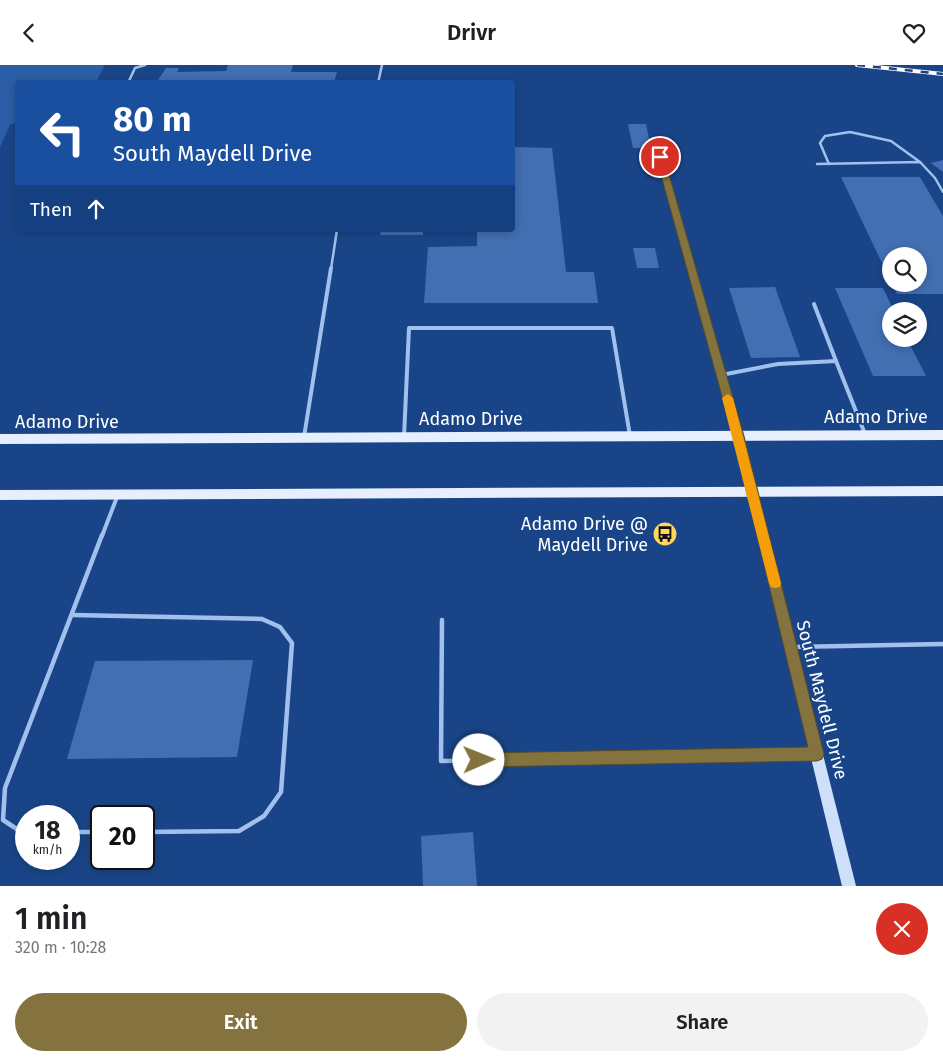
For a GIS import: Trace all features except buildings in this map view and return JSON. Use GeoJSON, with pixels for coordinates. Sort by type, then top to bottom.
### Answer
{"type":"FeatureCollection","features":[{"type":"Feature","properties":{"kind":"main road","name":"Adamo Drive"},"geometry":{"type":"LineString","coordinates":[[0,439],[943,435]]}},
{"type":"Feature","properties":{"kind":"main road"},"geometry":{"type":"LineString","coordinates":[[0,495],[943,491]]}},
{"type":"Feature","properties":{"kind":"street","name":"South Maydell Drive"},"geometry":{"type":"LineString","coordinates":[[738,436],[849,886]]}},
{"type":"Feature","properties":{"kind":"lane"},"geometry":{"type":"LineString","coordinates":[[129,80],[135,68],[145,65]]}},
{"type":"Feature","properties":{"kind":"lane"},"geometry":{"type":"LineString","coordinates":[[379,80],[382,65]]}},
{"type":"Feature","properties":{"kind":"lane"},"geometry":{"type":"LineString","coordinates":[[829,164],[820,143],[825,136],[850,132],[871,135],[891,141],[920,162],[935,178],[943,192]]}},
{"type":"Feature","properties":{"kind":"lane"},"geometry":{"type":"LineString","coordinates":[[660,157],[738,436]]}},
{"type":"Feature","properties":{"kind":"lane"},"geometry":{"type":"LineString","coordinates":[[817,164],[920,162]]}},
{"type":"Feature","properties":{"kind":"lane"},"geometry":{"type":"LineString","coordinates":[[304,437],[337,232]]}},
{"type":"Feature","properties":{"kind":"lane"},"geometry":{"type":"LineString","coordinates":[[814,305],[866,435]]}},
{"type":"Feature","properties":{"kind":"lane"},"geometry":{"type":"LineString","coordinates":[[404,437],[409,328],[612,328],[630,436]]}},
{"type":"Feature","properties":{"kind":"lane"},"geometry":{"type":"LineString","coordinates":[[721,375],[778,364],[836,361]]}},
{"type":"Feature","properties":{"kind":"lane"},"geometry":{"type":"LineString","coordinates":[[15,828],[3,820],[5,788],[73,615],[117,495]]}},
{"type":"Feature","properties":{"kind":"lane"},"geometry":{"type":"LineString","coordinates":[[73,615],[262,619],[280,627],[292,643],[281,792],[264,817],[239,831],[155,832]]}},
{"type":"Feature","properties":{"kind":"lane"},"geometry":{"type":"LineString","coordinates":[[442,620],[441,761],[817,754]]}},
{"type":"Feature","properties":{"kind":"lane"},"geometry":{"type":"LineString","coordinates":[[791,647],[943,644]]}},
{"type":"Feature","properties":{"kind":"shaded area"},"geometry":{"type":"Polygon","coordinates":[[[0,65],[105,65],[97,80],[15,80],[15,123],[10,125],[0,147],[0,65]]]}},
{"type":"Feature","properties":{"kind":"railway"},"geometry":{"type":"LineString","coordinates":[[857,65],[943,74]]}},
{"type":"Feature","properties":{"kind":"slow traffic"},"geometry":{"type":"LineString","coordinates":[[728,398],[775,583]]}},
{"type":"Feature","properties":{"kind":"place","name":"Adamo Drive @ Maydell Drive"},"geometry":{"type":"Point","coordinates":[665,534]}},
{"type":"Feature","properties":{"kind":"route"},"geometry":{"type":"LineString","coordinates":[[479,760],[817,754],[753,492],[660,157]]}}]}
